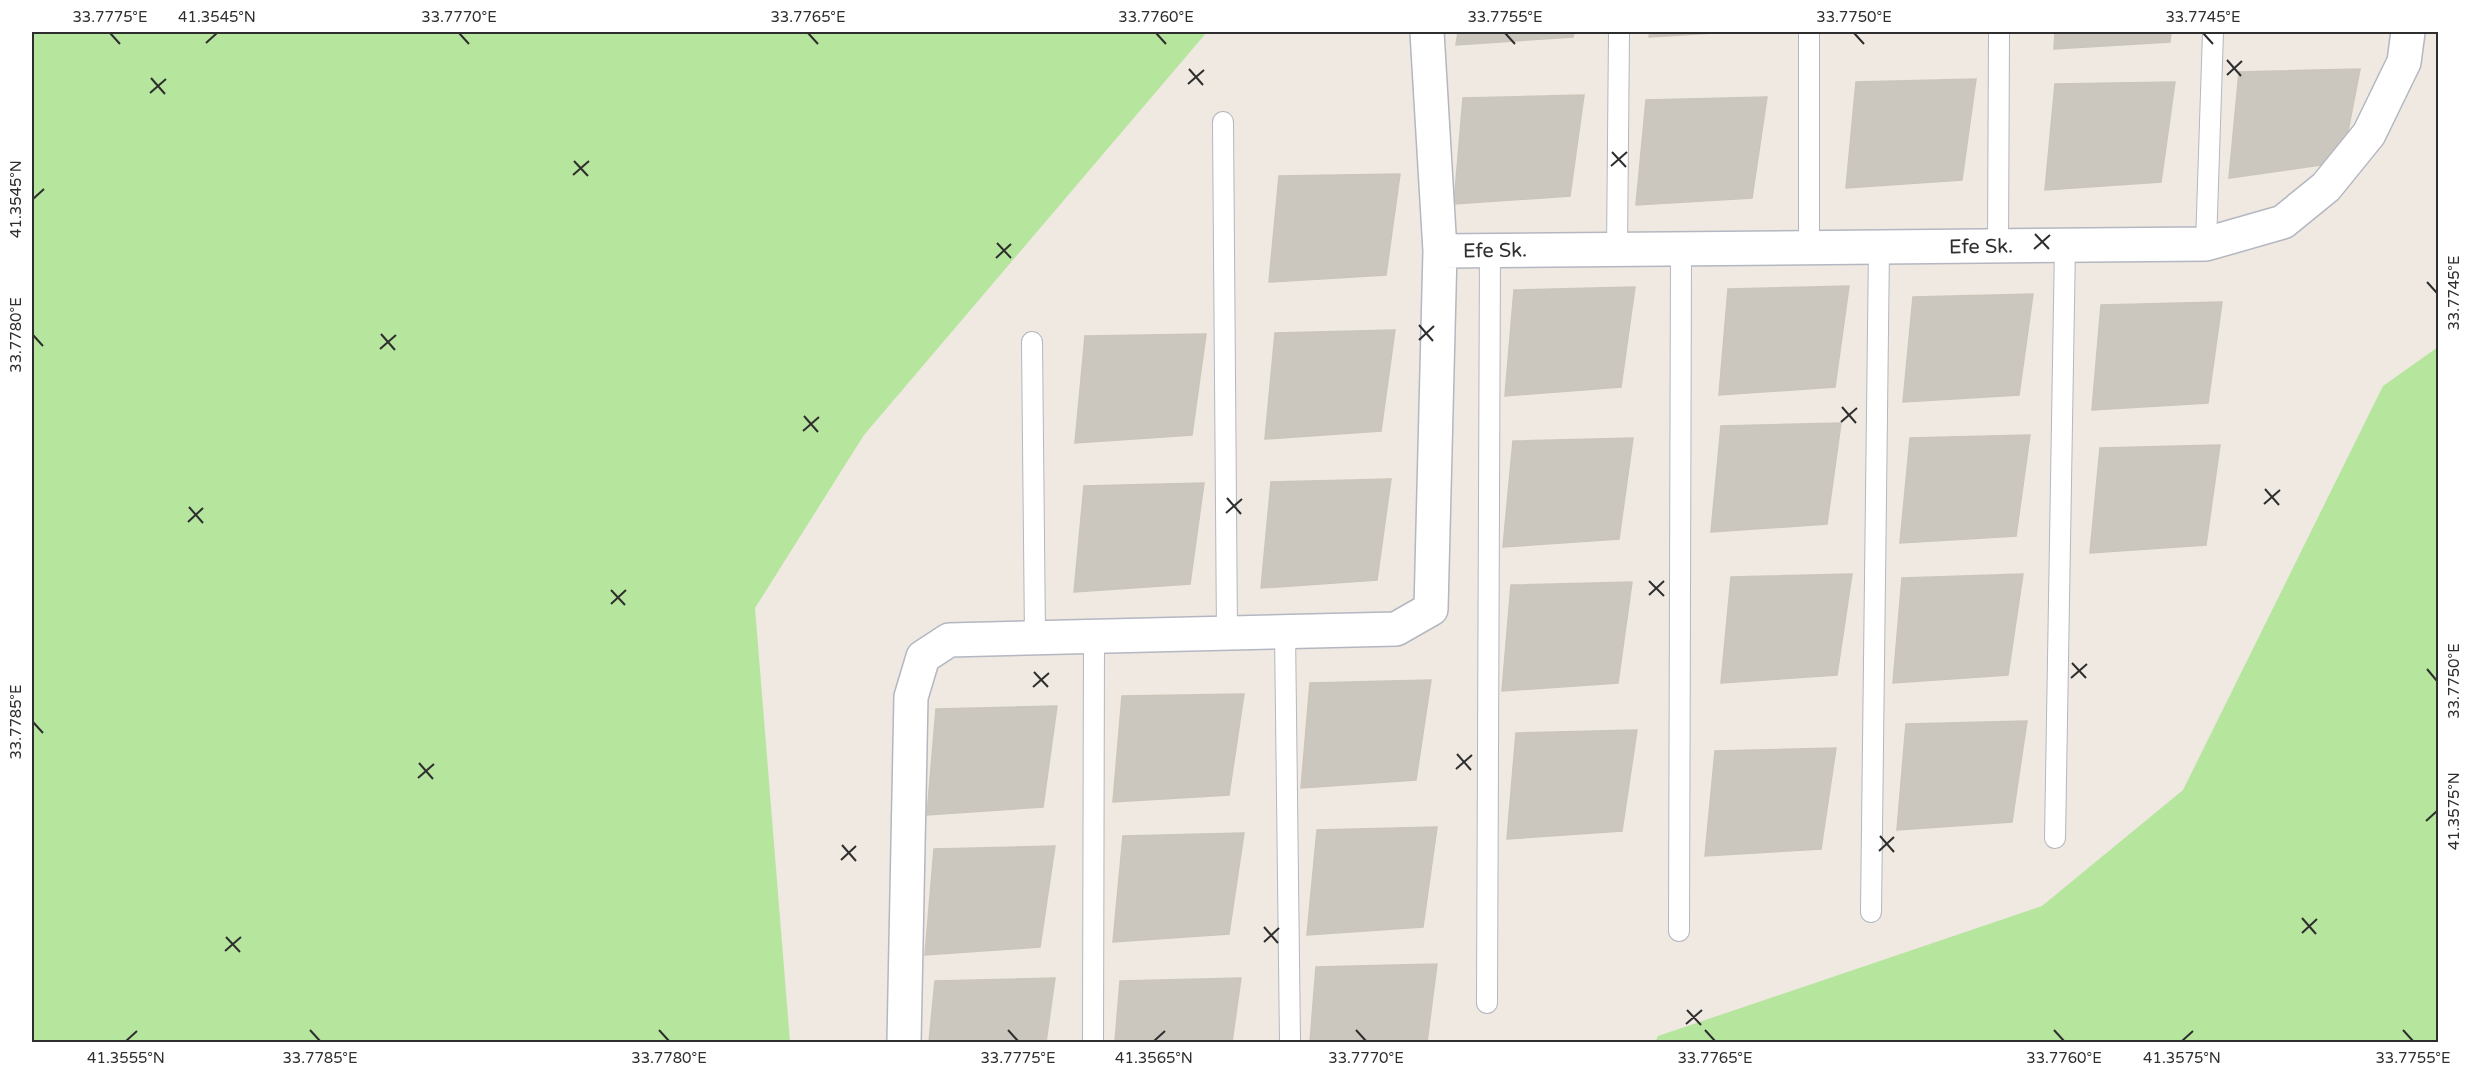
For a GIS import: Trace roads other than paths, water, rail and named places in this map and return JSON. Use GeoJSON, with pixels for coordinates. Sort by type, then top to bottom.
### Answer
{"type":"FeatureCollection","features":[{"type":"Feature","properties":{"kind":"street"},"geometry":{"type":"LineString","coordinates":[[904,1042],[911,697],[923,657],[949,640],[1396,629],[1431,609],[1440,251],[1427,32]]}},
{"type":"Feature","properties":{"kind":"street","name":"Efe Sk."},"geometry":{"type":"LineString","coordinates":[[1440,251],[2206,244],[2283,222],[2326,187],[2368,134],[2404,62],[2408,32]]}},
{"type":"Feature","properties":{"kind":"lane"},"geometry":{"type":"LineString","coordinates":[[1617,249],[1619,32]]}},
{"type":"Feature","properties":{"kind":"lane"},"geometry":{"type":"LineString","coordinates":[[1809,32],[1809,247]]}},
{"type":"Feature","properties":{"kind":"lane"},"geometry":{"type":"LineString","coordinates":[[1998,246],[1999,32]]}},
{"type":"Feature","properties":{"kind":"lane"},"geometry":{"type":"LineString","coordinates":[[2206,244],[2213,32]]}},
{"type":"Feature","properties":{"kind":"lane"},"geometry":{"type":"LineString","coordinates":[[1223,122],[1227,634]]}},
{"type":"Feature","properties":{"kind":"lane"},"geometry":{"type":"LineString","coordinates":[[2055,838],[2065,245]]}},
{"type":"Feature","properties":{"kind":"lane"},"geometry":{"type":"LineString","coordinates":[[1871,912],[1879,247]]}},
{"type":"Feature","properties":{"kind":"lane"},"geometry":{"type":"LineString","coordinates":[[1679,931],[1681,248]]}},
{"type":"Feature","properties":{"kind":"lane"},"geometry":{"type":"LineString","coordinates":[[1487,1003],[1490,250]]}},
{"type":"Feature","properties":{"kind":"lane"},"geometry":{"type":"LineString","coordinates":[[1032,342],[1035,638]]}},
{"type":"Feature","properties":{"kind":"lane"},"geometry":{"type":"LineString","coordinates":[[1286,632],[1290,1042]]}},
{"type":"Feature","properties":{"kind":"lane"},"geometry":{"type":"LineString","coordinates":[[1093,1042],[1094,637]]}}]}
